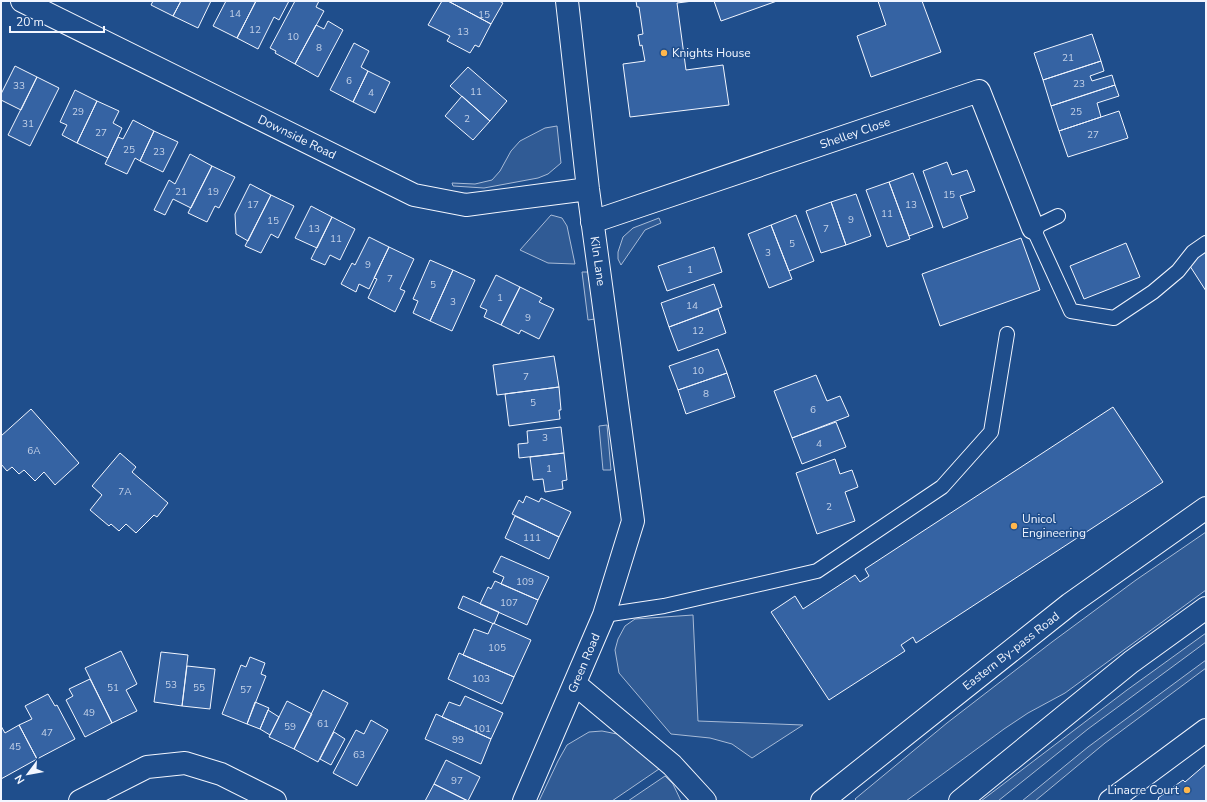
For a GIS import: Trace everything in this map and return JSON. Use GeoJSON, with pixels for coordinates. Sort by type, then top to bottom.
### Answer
{"type":"FeatureCollection","features":[{"type":"Feature","properties":{"kind":"main road","name":"Downside Road"},"geometry":{"type":"LineString","coordinates":[[22,1],[414,195],[466,205],[588,189]]}},
{"type":"Feature","properties":{"kind":"main road","name":"Kiln Lane"},"geometry":{"type":"LineString","coordinates":[[567,1],[592,222],[633,521]]}},
{"type":"Feature","properties":{"kind":"main road","name":"Shelley Close"},"geometry":{"type":"LineString","coordinates":[[592,222],[979,91],[1033,228]]}},
{"type":"Feature","properties":{"kind":"main road","name":"Eastern By-pass Road"},"geometry":{"type":"LineString","coordinates":[[822,801],[1070,604],[1206,508]]}},
{"type":"Feature","properties":{"kind":"main road","name":"Green Road"},"geometry":{"type":"LineString","coordinates":[[524,801],[604,615],[633,521]]}},
{"type":"Feature","properties":{"kind":"main road"},"geometry":{"type":"LineString","coordinates":[[960,801],[1131,662],[1206,608]]}},
{"type":"Feature","properties":{"kind":"main road"},"geometry":{"type":"LineString","coordinates":[[575,684],[672,766],[705,801]]}},
{"type":"Feature","properties":{"kind":"main road"},"geometry":{"type":"LineString","coordinates":[[1110,801],[1206,730]]}},
{"type":"Feature","properties":{"kind":"main road"},"geometry":{"type":"LineString","coordinates":[[80,801],[147,767],[185,763],[221,774],[275,801]]}},
{"type":"Feature","properties":{"kind":"lane"},"geometry":{"type":"LineString","coordinates":[[1058,216],[1033,228],[1070,311],[1114,318],[1153,292],[1178,271],[1193,252],[1206,243]]}},
{"type":"Feature","properties":{"kind":"lane"},"geometry":{"type":"LineString","coordinates":[[604,615],[664,606],[817,571],[942,487],[991,432],[1007,334]]}},
{"type":"Feature","properties":{"kind":"shaded area"},"geometry":{"type":"Polygon","coordinates":[[[557,126],[561,163],[548,174],[538,178],[484,188],[453,186],[452,183],[475,184],[492,180],[500,171],[511,151],[520,141],[545,128],[557,126]]]}},
{"type":"Feature","properties":{"kind":"shaded area"},"geometry":{"type":"Polygon","coordinates":[[[551,215],[562,218],[567,226],[575,264],[548,263],[520,250],[551,215]]]}},
{"type":"Feature","properties":{"kind":"shaded area"},"geometry":{"type":"Polygon","coordinates":[[[659,218],[661,223],[645,230],[621,265],[618,259],[618,252],[623,237],[633,228],[659,218]]]}},
{"type":"Feature","properties":{"kind":"shaded area"},"geometry":{"type":"Polygon","coordinates":[[[582,272],[588,272],[595,319],[588,320],[582,272]]]}},
{"type":"Feature","properties":{"kind":"shaded area"},"geometry":{"type":"Polygon","coordinates":[[[607,425],[611,470],[603,470],[599,426],[607,425]]]}},
{"type":"Feature","properties":{"kind":"shaded area"},"geometry":{"type":"Polygon","coordinates":[[[1206,532],[1206,590],[1065,693],[1028,713],[1004,729],[906,801],[857,801],[855,799],[947,723],[1052,642],[1136,580],[1206,532]]]}},
{"type":"Feature","properties":{"kind":"shaded area"},"geometry":{"type":"Polygon","coordinates":[[[693,615],[698,721],[803,725],[752,758],[732,744],[710,738],[671,734],[619,673],[615,650],[618,639],[625,626],[635,619],[693,615]]]}},
{"type":"Feature","properties":{"kind":"shaded area"},"geometry":{"type":"Polygon","coordinates":[[[1206,633],[1206,642],[1088,729],[998,801],[981,801],[1127,690],[1206,633]]]}},
{"type":"Feature","properties":{"kind":"shaded area"},"geometry":{"type":"Polygon","coordinates":[[[1206,660],[1206,668],[1105,743],[1035,801],[1022,801],[1088,747],[1206,660]]]}},
{"type":"Feature","properties":{"kind":"shaded area"},"geometry":{"type":"Polygon","coordinates":[[[602,731],[622,735],[639,746],[659,769],[612,801],[539,801],[567,745],[589,732],[602,731]]]}},
{"type":"Feature","properties":{"kind":"shaded area"},"geometry":{"type":"Polygon","coordinates":[[[665,776],[673,784],[681,801],[628,801],[665,776]]]}},
{"type":"Feature","properties":{"kind":"building"},"geometry":{"type":"Polygon","coordinates":[[[153,1],[181,1],[173,16],[151,5],[153,1]]]}},
{"type":"Feature","properties":{"kind":"building"},"geometry":{"type":"Polygon","coordinates":[[[181,1],[211,1],[198,28],[173,16],[181,1]]]}},
{"type":"Feature","properties":{"kind":"building"},"geometry":{"type":"Polygon","coordinates":[[[226,1],[256,1],[237,38],[213,26],[226,1]]]}},
{"type":"Feature","properties":{"kind":"building"},"geometry":{"type":"Polygon","coordinates":[[[256,1],[289,1],[279,20],[274,17],[258,49],[237,38],[256,1]]]}},
{"type":"Feature","properties":{"kind":"building"},"geometry":{"type":"Polygon","coordinates":[[[295,1],[319,1],[316,7],[324,11],[295,64],[275,53],[276,51],[270,48],[295,1]]]}},
{"type":"Feature","properties":{"kind":"building"},"geometry":{"type":"Polygon","coordinates":[[[442,1],[448,1],[491,24],[479,47],[475,45],[470,53],[447,41],[450,36],[428,25],[442,1]]]}},
{"type":"Feature","properties":{"kind":"building"},"geometry":{"type":"Polygon","coordinates":[[[448,1],[499,1],[503,3],[491,24],[448,1]]]}},
{"type":"Feature","properties":{"kind":"building","name":"Knights House"},"geometry":{"type":"Polygon","coordinates":[[[636,1],[693,1],[677,3],[686,70],[723,65],[729,105],[630,117],[623,64],[645,61],[642,45],[640,46],[638,35],[643,34],[639,7],[637,7],[636,1]]]}},
{"type":"Feature","properties":{"kind":"building","name":"Knights House"},"geometry":{"type":"Polygon","coordinates":[[[714,1],[777,1],[721,21],[714,1]]]}},
{"type":"Feature","properties":{"kind":"building"},"geometry":{"type":"Polygon","coordinates":[[[878,1],[922,1],[941,52],[871,77],[857,36],[886,25],[878,1]]]}},
{"type":"Feature","properties":{"kind":"building"},"geometry":{"type":"Polygon","coordinates":[[[328,21],[343,30],[318,77],[295,64],[316,25],[324,29],[328,21]]]}},
{"type":"Feature","properties":{"kind":"building"},"geometry":{"type":"Polygon","coordinates":[[[1092,34],[1101,61],[1043,80],[1034,53],[1092,34]]]}},
{"type":"Feature","properties":{"kind":"building"},"geometry":{"type":"Polygon","coordinates":[[[354,43],[369,51],[361,67],[368,71],[353,102],[330,90],[354,43]]]}},
{"type":"Feature","properties":{"kind":"building"},"geometry":{"type":"Polygon","coordinates":[[[1101,61],[1104,71],[1090,76],[1092,81],[1112,75],[1115,85],[1051,106],[1043,80],[1101,61]]]}},
{"type":"Feature","properties":{"kind":"building"},"geometry":{"type":"Polygon","coordinates":[[[15,66],[37,77],[21,110],[1,100],[1,94],[15,66]]]}},
{"type":"Feature","properties":{"kind":"building"},"geometry":{"type":"Polygon","coordinates":[[[468,67],[507,101],[490,121],[450,86],[468,67]]]}},
{"type":"Feature","properties":{"kind":"building"},"geometry":{"type":"Polygon","coordinates":[[[368,71],[390,82],[375,113],[353,102],[368,71]]]}},
{"type":"Feature","properties":{"kind":"building"},"geometry":{"type":"Polygon","coordinates":[[[37,77],[59,88],[30,146],[8,135],[37,77]]]}},
{"type":"Feature","properties":{"kind":"building"},"geometry":{"type":"Polygon","coordinates":[[[1115,85],[1119,96],[1097,103],[1101,117],[1059,131],[1051,106],[1115,85]]]}},
{"type":"Feature","properties":{"kind":"building"},"geometry":{"type":"Polygon","coordinates":[[[75,90],[97,101],[77,143],[62,135],[67,125],[60,122],[75,90]]]}},
{"type":"Feature","properties":{"kind":"building"},"geometry":{"type":"Polygon","coordinates":[[[462,96],[490,121],[473,140],[445,116],[462,96]]]}},
{"type":"Feature","properties":{"kind":"building"},"geometry":{"type":"Polygon","coordinates":[[[97,101],[119,111],[113,123],[122,128],[108,158],[77,143],[97,101]]]}},
{"type":"Feature","properties":{"kind":"building"},"geometry":{"type":"Polygon","coordinates":[[[1119,111],[1128,138],[1068,157],[1059,131],[1119,111]]]}},
{"type":"Feature","properties":{"kind":"building"},"geometry":{"type":"Polygon","coordinates":[[[133,120],[154,131],[140,161],[135,158],[127,174],[105,164],[118,137],[123,139],[133,120]]]}},
{"type":"Feature","properties":{"kind":"building"},"geometry":{"type":"Polygon","coordinates":[[[154,131],[178,142],[163,172],[140,161],[154,131]]]}},
{"type":"Feature","properties":{"kind":"building"},"geometry":{"type":"Polygon","coordinates":[[[190,154],[212,166],[191,208],[173,199],[165,215],[154,210],[169,180],[175,184],[190,154]]]}},
{"type":"Feature","properties":{"kind":"building"},"geometry":{"type":"Polygon","coordinates":[[[947,162],[952,175],[967,170],[975,191],[960,196],[968,218],[943,228],[923,171],[947,162]]]}},
{"type":"Feature","properties":{"kind":"building"},"geometry":{"type":"Polygon","coordinates":[[[212,166],[235,177],[219,208],[215,206],[207,222],[188,213],[212,166]]]}},
{"type":"Feature","properties":{"kind":"building"},"geometry":{"type":"Polygon","coordinates":[[[913,173],[933,227],[909,236],[889,182],[913,173]]]}},
{"type":"Feature","properties":{"kind":"building"},"geometry":{"type":"Polygon","coordinates":[[[889,182],[910,239],[887,247],[866,190],[889,182]]]}},
{"type":"Feature","properties":{"kind":"building"},"geometry":{"type":"Polygon","coordinates":[[[250,184],[271,195],[248,241],[236,234],[235,214],[250,184]]]}},
{"type":"Feature","properties":{"kind":"building"},"geometry":{"type":"Polygon","coordinates":[[[856,194],[871,236],[846,245],[831,202],[856,194]]]}},
{"type":"Feature","properties":{"kind":"building"},"geometry":{"type":"Polygon","coordinates":[[[271,195],[294,206],[278,238],[271,234],[261,253],[245,246],[271,195]]]}},
{"type":"Feature","properties":{"kind":"building"},"geometry":{"type":"Polygon","coordinates":[[[831,202],[846,245],[821,253],[806,211],[831,202]]]}},
{"type":"Feature","properties":{"kind":"building"},"geometry":{"type":"Polygon","coordinates":[[[311,206],[332,217],[317,248],[295,238],[311,206]]]}},
{"type":"Feature","properties":{"kind":"building"},"geometry":{"type":"Polygon","coordinates":[[[796,215],[814,261],[789,271],[771,225],[796,215]]]}},
{"type":"Feature","properties":{"kind":"building"},"geometry":{"type":"Polygon","coordinates":[[[332,217],[355,229],[340,260],[330,255],[325,265],[311,259],[332,217]]]}},
{"type":"Feature","properties":{"kind":"building"},"geometry":{"type":"Polygon","coordinates":[[[771,225],[792,279],[769,288],[748,234],[771,225]]]}},
{"type":"Feature","properties":{"kind":"building"},"geometry":{"type":"Polygon","coordinates":[[[369,237],[389,247],[369,289],[359,284],[356,292],[341,284],[352,263],[355,265],[369,237]]]}},
{"type":"Feature","properties":{"kind":"building"},"geometry":{"type":"Polygon","coordinates":[[[1021,238],[1040,290],[940,326],[922,274],[1021,238]]]}},
{"type":"Feature","properties":{"kind":"building"},"geometry":{"type":"Polygon","coordinates":[[[1126,243],[1140,277],[1084,299],[1070,266],[1126,243]]]}},
{"type":"Feature","properties":{"kind":"building"},"geometry":{"type":"Polygon","coordinates":[[[389,247],[414,259],[400,289],[405,291],[395,312],[368,298],[377,279],[374,278],[389,247]]]}},
{"type":"Feature","properties":{"kind":"building"},"geometry":{"type":"Polygon","coordinates":[[[714,247],[722,272],[667,291],[658,266],[714,247]]]}},
{"type":"Feature","properties":{"kind":"building"},"geometry":{"type":"Polygon","coordinates":[[[1206,251],[1206,291],[1188,263],[1206,251]]]}},
{"type":"Feature","properties":{"kind":"building"},"geometry":{"type":"Polygon","coordinates":[[[430,260],[453,270],[430,321],[413,313],[418,301],[413,299],[430,260]]]}},
{"type":"Feature","properties":{"kind":"building"},"geometry":{"type":"Polygon","coordinates":[[[453,270],[475,280],[452,331],[430,321],[453,270]]]}},
{"type":"Feature","properties":{"kind":"building"},"geometry":{"type":"Polygon","coordinates":[[[496,275],[520,287],[501,325],[484,317],[487,310],[480,307],[496,275]]]}},
{"type":"Feature","properties":{"kind":"building"},"geometry":{"type":"Polygon","coordinates":[[[714,284],[722,307],[669,327],[661,303],[714,284]]]}},
{"type":"Feature","properties":{"kind":"building"},"geometry":{"type":"Polygon","coordinates":[[[520,287],[542,298],[539,302],[554,309],[539,339],[521,330],[519,334],[501,325],[520,287]]]}},
{"type":"Feature","properties":{"kind":"building"},"geometry":{"type":"Polygon","coordinates":[[[718,309],[726,333],[678,351],[669,327],[718,309]]]}},
{"type":"Feature","properties":{"kind":"building"},"geometry":{"type":"Polygon","coordinates":[[[718,349],[727,373],[678,390],[669,366],[718,349]]]}},
{"type":"Feature","properties":{"kind":"building"},"geometry":{"type":"Polygon","coordinates":[[[554,356],[559,387],[497,395],[493,365],[554,356]]]}},
{"type":"Feature","properties":{"kind":"building"},"geometry":{"type":"Polygon","coordinates":[[[727,373],[735,397],[686,414],[678,390],[727,373]]]}},
{"type":"Feature","properties":{"kind":"building"},"geometry":{"type":"Polygon","coordinates":[[[816,375],[827,401],[840,396],[849,416],[792,438],[774,391],[816,375]]]}},
{"type":"Feature","properties":{"kind":"building"},"geometry":{"type":"Polygon","coordinates":[[[559,387],[561,410],[559,410],[560,419],[509,426],[505,394],[559,387]]]}},
{"type":"Feature","properties":{"kind":"building","name":"Unicol Engineering"},"geometry":{"type":"Polygon","coordinates":[[[1113,407],[1163,482],[916,643],[913,637],[901,645],[905,651],[829,700],[771,612],[795,596],[803,609],[855,575],[860,582],[869,576],[865,569],[1113,407]]]}},
{"type":"Feature","properties":{"kind":"building"},"geometry":{"type":"Polygon","coordinates":[[[31,409],[79,463],[55,485],[44,472],[35,481],[24,470],[19,474],[12,467],[7,471],[1,464],[1,436],[31,409]]]}},
{"type":"Feature","properties":{"kind":"building"},"geometry":{"type":"Polygon","coordinates":[[[836,422],[846,447],[802,464],[792,438],[836,422]]]}},
{"type":"Feature","properties":{"kind":"building"},"geometry":{"type":"Polygon","coordinates":[[[561,427],[564,453],[519,458],[518,444],[528,443],[527,431],[561,427]]]}},
{"type":"Feature","properties":{"kind":"building"},"geometry":{"type":"Polygon","coordinates":[[[120,453],[136,467],[132,472],[168,503],[157,517],[154,515],[136,533],[126,524],[119,531],[111,524],[109,526],[90,510],[102,495],[92,486],[120,453]]]}},
{"type":"Feature","properties":{"kind":"building"},"geometry":{"type":"Polygon","coordinates":[[[564,453],[567,480],[562,481],[563,489],[545,492],[543,479],[533,480],[530,457],[564,453]]]}},
{"type":"Feature","properties":{"kind":"building"},"geometry":{"type":"Polygon","coordinates":[[[835,459],[840,474],[852,470],[858,487],[845,492],[855,521],[817,534],[796,473],[835,459]]]}},
{"type":"Feature","properties":{"kind":"building"},"geometry":{"type":"Polygon","coordinates":[[[526,496],[539,502],[541,498],[571,512],[559,537],[512,514],[519,500],[523,503],[526,496]]]}},
{"type":"Feature","properties":{"kind":"building"},"geometry":{"type":"Polygon","coordinates":[[[515,516],[559,537],[549,559],[505,538],[515,516]]]}},
{"type":"Feature","properties":{"kind":"building"},"geometry":{"type":"Polygon","coordinates":[[[501,556],[549,577],[538,600],[501,584],[504,577],[493,572],[501,556]]]}},
{"type":"Feature","properties":{"kind":"building"},"geometry":{"type":"Polygon","coordinates":[[[495,581],[538,600],[527,625],[480,604],[488,587],[491,589],[495,581]]]}},
{"type":"Feature","properties":{"kind":"building"},"geometry":{"type":"Polygon","coordinates":[[[463,596],[499,612],[494,624],[458,608],[463,596]]]}},
{"type":"Feature","properties":{"kind":"building"},"geometry":{"type":"Polygon","coordinates":[[[493,623],[531,640],[514,677],[463,655],[474,629],[488,634],[493,623]]]}},
{"type":"Feature","properties":{"kind":"building"},"geometry":{"type":"Polygon","coordinates":[[[121,651],[137,684],[126,690],[137,711],[112,723],[85,668],[121,651]]]}},
{"type":"Feature","properties":{"kind":"building"},"geometry":{"type":"Polygon","coordinates":[[[161,652],[188,655],[182,706],[154,702],[161,652]]]}},
{"type":"Feature","properties":{"kind":"building"},"geometry":{"type":"Polygon","coordinates":[[[459,653],[514,677],[502,704],[448,679],[459,653]]]}},
{"type":"Feature","properties":{"kind":"building"},"geometry":{"type":"Polygon","coordinates":[[[250,657],[265,663],[261,674],[266,676],[247,724],[222,714],[241,665],[246,667],[250,657]]]}},
{"type":"Feature","properties":{"kind":"building"},"geometry":{"type":"Polygon","coordinates":[[[187,666],[215,669],[210,709],[182,706],[187,666]]]}},
{"type":"Feature","properties":{"kind":"building"},"geometry":{"type":"Polygon","coordinates":[[[90,679],[112,723],[85,737],[66,700],[73,696],[69,689],[90,679]]]}},
{"type":"Feature","properties":{"kind":"building"},"geometry":{"type":"Polygon","coordinates":[[[323,690],[348,703],[318,762],[294,749],[323,690]]]}},
{"type":"Feature","properties":{"kind":"building"},"geometry":{"type":"Polygon","coordinates":[[[48,694],[55,706],[57,705],[75,739],[37,759],[19,725],[32,719],[25,706],[48,694]]]}},
{"type":"Feature","properties":{"kind":"building"},"geometry":{"type":"Polygon","coordinates":[[[465,696],[503,713],[491,739],[442,717],[449,702],[460,706],[465,696]]]}},
{"type":"Feature","properties":{"kind":"building"},"geometry":{"type":"Polygon","coordinates":[[[287,701],[312,714],[294,749],[269,737],[287,701]]]}},
{"type":"Feature","properties":{"kind":"building"},"geometry":{"type":"Polygon","coordinates":[[[255,702],[269,708],[260,729],[247,724],[255,702]]]}},
{"type":"Feature","properties":{"kind":"building"},"geometry":{"type":"Polygon","coordinates":[[[268,710],[279,717],[270,735],[260,729],[268,710]]]}},
{"type":"Feature","properties":{"kind":"building"},"geometry":{"type":"Polygon","coordinates":[[[436,714],[491,739],[481,764],[425,739],[436,714]]]}},
{"type":"Feature","properties":{"kind":"building"},"geometry":{"type":"Polygon","coordinates":[[[371,720],[388,730],[357,786],[333,773],[356,730],[364,734],[371,720]]]}},
{"type":"Feature","properties":{"kind":"building"},"geometry":{"type":"Polygon","coordinates":[[[19,725],[37,759],[1,779],[1,726],[5,733],[19,725]]]}},
{"type":"Feature","properties":{"kind":"building"},"geometry":{"type":"Polygon","coordinates":[[[334,732],[345,739],[331,765],[320,759],[334,732]]]}},
{"type":"Feature","properties":{"kind":"building"},"geometry":{"type":"Polygon","coordinates":[[[446,760],[480,777],[468,801],[434,784],[446,760]]]}},
{"type":"Feature","properties":{"kind":"building","name":"Linacre Court"},"geometry":{"type":"Polygon","coordinates":[[[1206,764],[1206,801],[1156,801],[1183,780],[1185,782],[1206,764]]]}},
{"type":"Feature","properties":{"kind":"building"},"geometry":{"type":"Polygon","coordinates":[[[434,784],[468,801],[425,801],[434,784]]]}},
{"type":"Feature","properties":{"kind":"place","name":"Knights House"},"geometry":{"type":"Point","coordinates":[664,53]}},
{"type":"Feature","properties":{"kind":"place","name":"Unicol Engineering"},"geometry":{"type":"Point","coordinates":[1014,526]}},
{"type":"Feature","properties":{"kind":"place","name":"Linacre Court"},"geometry":{"type":"Point","coordinates":[1187,790]}}]}
